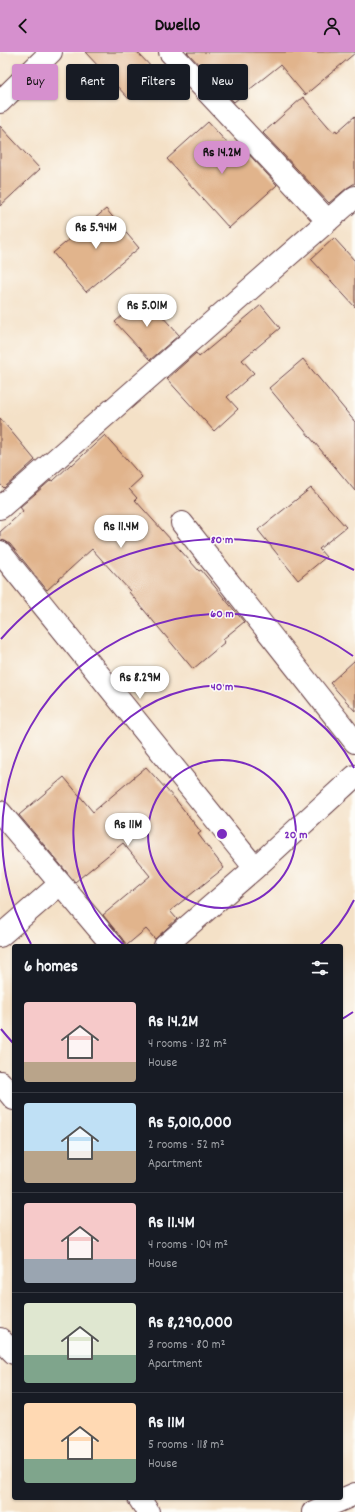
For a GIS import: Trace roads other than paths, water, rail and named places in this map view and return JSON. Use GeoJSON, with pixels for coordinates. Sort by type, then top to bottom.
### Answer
{"type":"FeatureCollection","features":[{"type":"Feature","properties":{"kind":"street"},"geometry":{"type":"LineString","coordinates":[[0,102],[51,52]]}},
{"type":"Feature","properties":{"kind":"street"},"geometry":{"type":"LineString","coordinates":[[170,52],[328,221]]}},
{"type":"Feature","properties":{"kind":"street"},"geometry":{"type":"LineString","coordinates":[[0,508],[355,197]]}},
{"type":"Feature","properties":{"kind":"street"},"geometry":{"type":"LineString","coordinates":[[182,523],[355,742]]}},
{"type":"Feature","properties":{"kind":"street"},"geometry":{"type":"LineString","coordinates":[[0,552],[254,868]]}},
{"type":"Feature","properties":{"kind":"street"},"geometry":{"type":"LineString","coordinates":[[167,944],[355,776]]}},
{"type":"Feature","properties":{"kind":"street"},"geometry":{"type":"LineString","coordinates":[[0,812],[110,944]]}},
{"type":"Feature","properties":{"kind":"street"},"geometry":{"type":"LineString","coordinates":[[0,936],[60,884]]}},
{"type":"Feature","properties":{"kind":"street"},"geometry":{"type":"LineString","coordinates":[[0,1082],[12,1097]]}},
{"type":"Feature","properties":{"kind":"street"},"geometry":{"type":"LineString","coordinates":[[0,1339],[12,1351]]}},
{"type":"Feature","properties":{"kind":"street"},"geometry":{"type":"LineString","coordinates":[[343,1499],[355,1494]]}},
{"type":"Feature","properties":{"kind":"street"},"geometry":{"type":"LineString","coordinates":[[140,1500],[148,1512]]}},
{"type":"Feature","properties":{"kind":"street"},"geometry":{"type":"LineString","coordinates":[[313,1512],[341,1500]]}}]}
